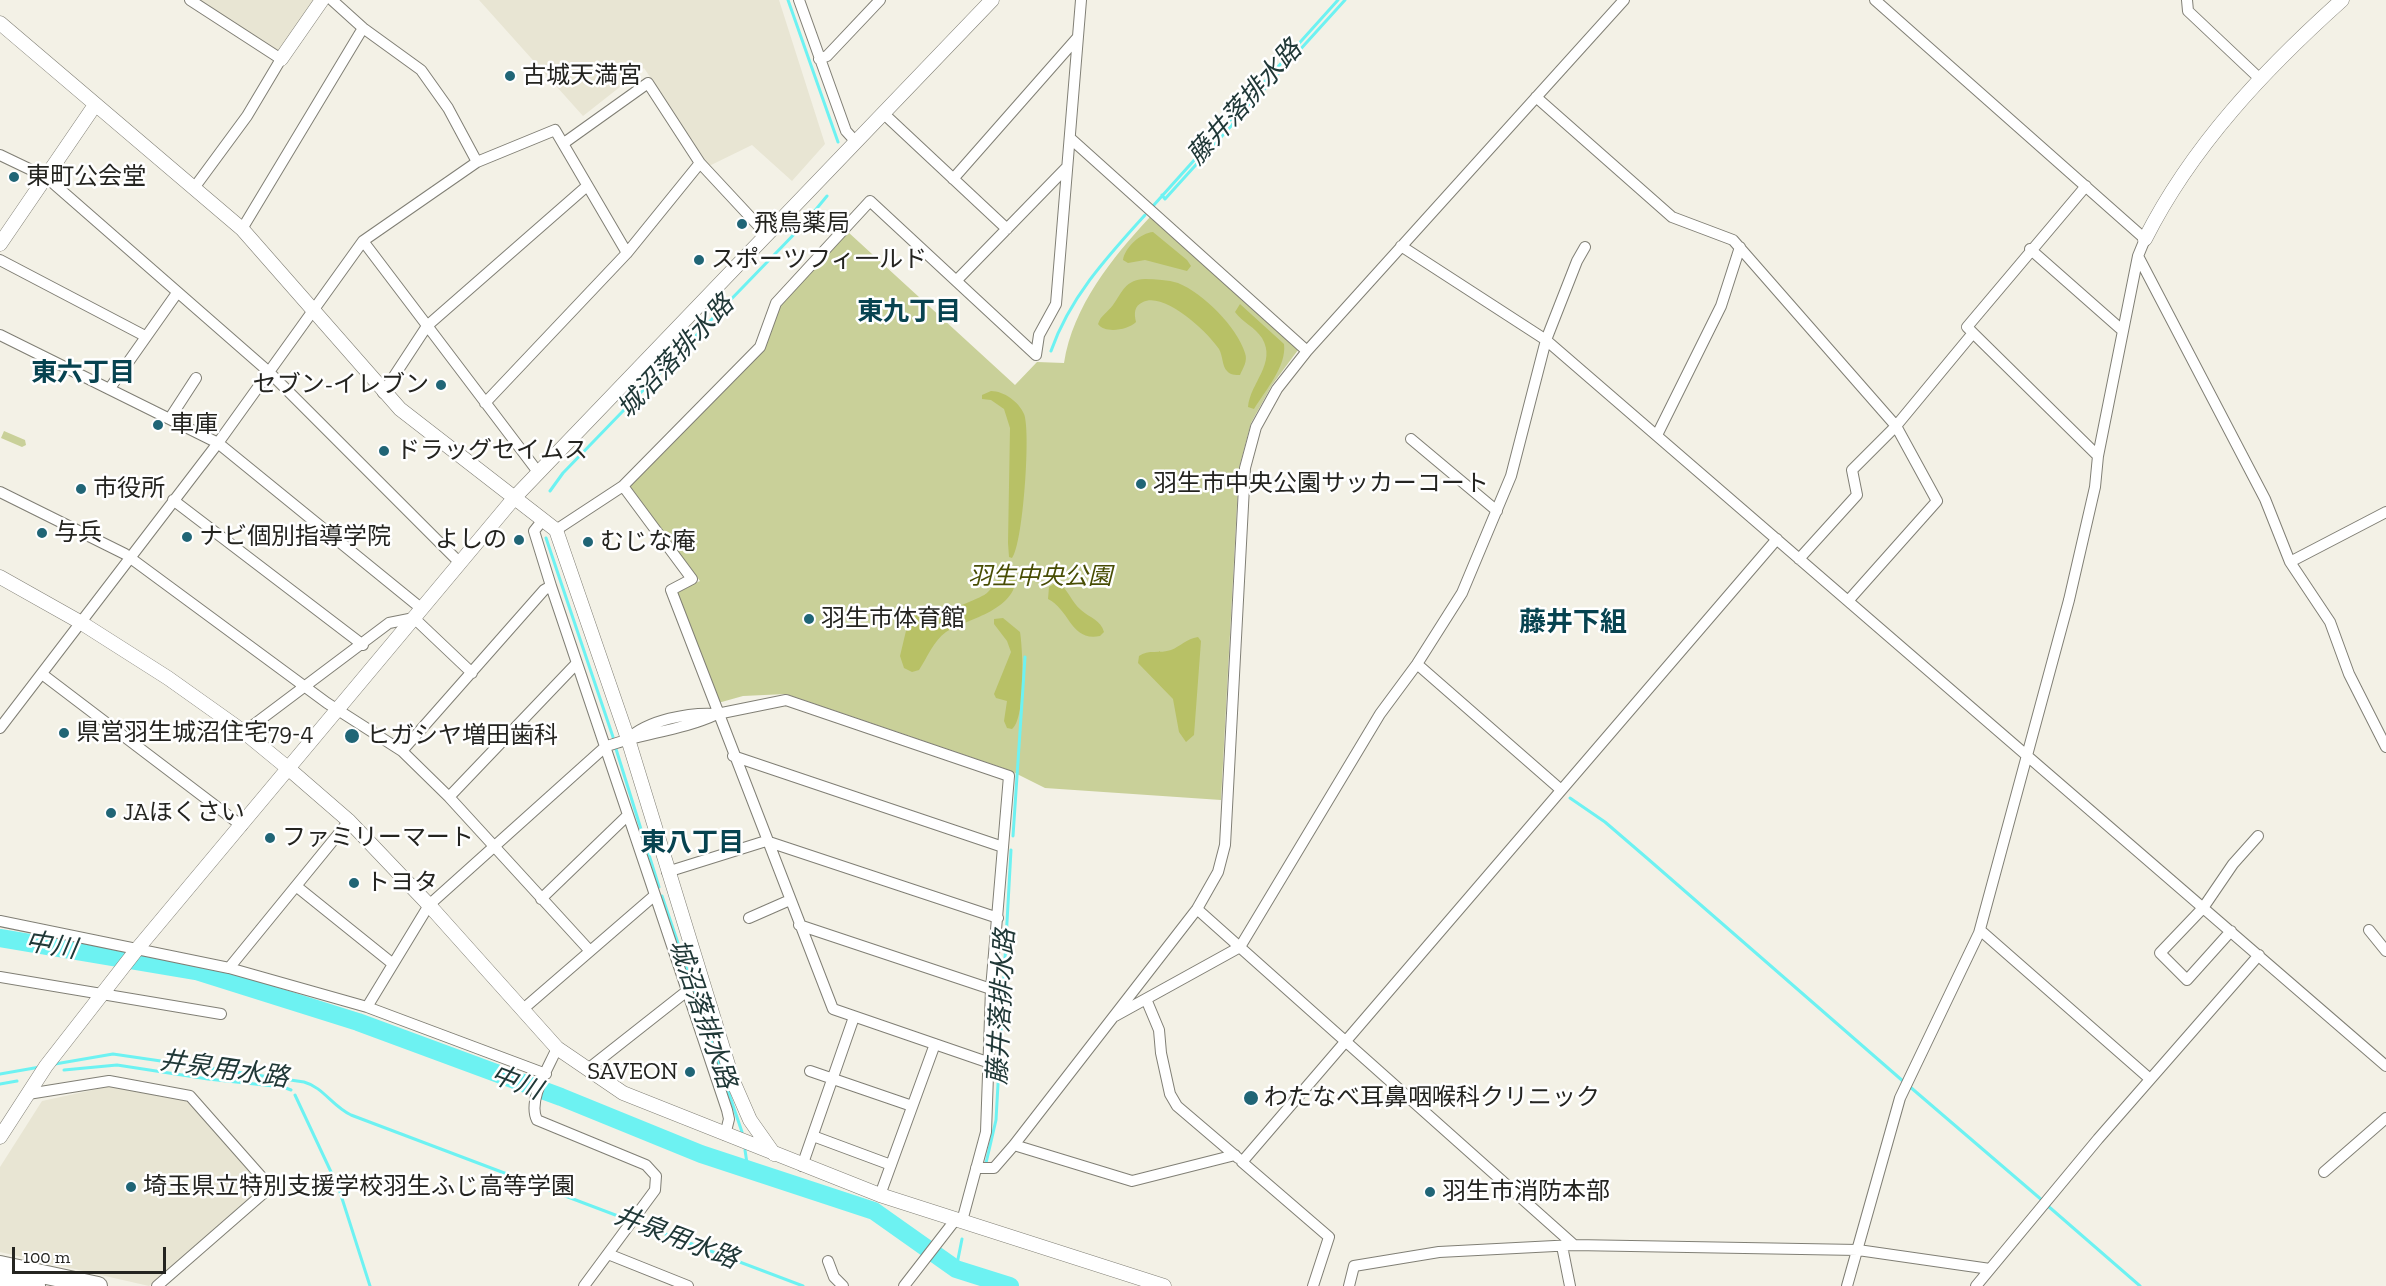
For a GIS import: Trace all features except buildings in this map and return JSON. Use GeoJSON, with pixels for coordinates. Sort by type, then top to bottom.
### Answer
{"type":"FeatureCollection","features":[{"type":"Feature","properties":{"kind":"main road"},"geometry":{"type":"LineString","coordinates":[[0,1265],[98,1286]]}},
{"type":"Feature","properties":{"kind":"main road"},"geometry":{"type":"LineString","coordinates":[[0,1278],[36,1286]]}},
{"type":"Feature","properties":{"kind":"street"},"geometry":{"type":"LineString","coordinates":[[190,0],[281,59]]}},
{"type":"Feature","properties":{"kind":"street"},"geometry":{"type":"LineString","coordinates":[[194,188],[248,116],[281,59],[322,0]]}},
{"type":"Feature","properties":{"kind":"street"},"geometry":{"type":"LineString","coordinates":[[332,0],[363,27],[421,70],[448,108],[477,162]]}},
{"type":"Feature","properties":{"kind":"street"},"geometry":{"type":"LineString","coordinates":[[799,0],[846,131],[856,142]]}},
{"type":"Feature","properties":{"kind":"street"},"geometry":{"type":"LineString","coordinates":[[819,59],[827,56],[880,0]]}},
{"type":"Feature","properties":{"kind":"street"},"geometry":{"type":"LineString","coordinates":[[0,1137],[28,1094],[138,948],[340,710],[515,497],[992,0]]}},
{"type":"Feature","properties":{"kind":"street"},"geometry":{"type":"LineString","coordinates":[[556,531],[623,486],[760,347],[776,303],[870,201],[1036,355],[1039,334],[1056,304],[1081,0]]}},
{"type":"Feature","properties":{"kind":"street"},"geometry":{"type":"LineString","coordinates":[[976,1168],[994,1168],[1014,1145],[1197,909],[1218,872],[1225,845],[1245,468],[1256,427],[1277,389],[1307,351],[1624,0]]}},
{"type":"Feature","properties":{"kind":"street"},"geometry":{"type":"LineString","coordinates":[[1875,0],[2145,239]]}},
{"type":"Feature","properties":{"kind":"street"},"geometry":{"type":"LineString","coordinates":[[2187,0],[2188,11],[2259,78]]}},
{"type":"Feature","properties":{"kind":"street"},"geometry":{"type":"LineString","coordinates":[[1847,1286],[1900,1098],[1980,930],[2069,600],[2095,487],[2098,456],[2138,256],[2164,201],[2189,165],[2259,78],[2342,0]]}},
{"type":"Feature","properties":{"kind":"street"},"geometry":{"type":"LineString","coordinates":[[0,22],[242,229],[383,393],[400,409],[556,531],[627,739],[733,1081],[750,1120],[774,1154]]}},
{"type":"Feature","properties":{"kind":"street"},"geometry":{"type":"LineString","coordinates":[[242,229],[363,27]]}},
{"type":"Feature","properties":{"kind":"street"},"geometry":{"type":"LineString","coordinates":[[953,178],[1078,37]]}},
{"type":"Feature","properties":{"kind":"street"},"geometry":{"type":"LineString","coordinates":[[564,143],[648,83],[700,163],[767,236]]}},
{"type":"Feature","properties":{"kind":"street"},"geometry":{"type":"LineString","coordinates":[[1536,97],[1672,217],[1733,240],[1896,426],[1937,501],[1848,601]]}},
{"type":"Feature","properties":{"kind":"street"},"geometry":{"type":"LineString","coordinates":[[0,244],[95,105]]}},
{"type":"Feature","properties":{"kind":"street"},"geometry":{"type":"LineString","coordinates":[[884,113],[1007,229]]}},
{"type":"Feature","properties":{"kind":"street"},"geometry":{"type":"LineString","coordinates":[[2,724],[218,443],[315,312],[363,241],[477,162],[555,130],[627,254]]}},
{"type":"Feature","properties":{"kind":"street"},"geometry":{"type":"LineString","coordinates":[[1070,138],[1307,351]]}},
{"type":"Feature","properties":{"kind":"street"},"geometry":{"type":"LineString","coordinates":[[0,155],[46,177],[269,372],[460,563]]}},
{"type":"Feature","properties":{"kind":"street"},"geometry":{"type":"LineString","coordinates":[[485,403],[627,254],[700,163]]}},
{"type":"Feature","properties":{"kind":"street"},"geometry":{"type":"LineString","coordinates":[[956,281],[1067,167]]}},
{"type":"Feature","properties":{"kind":"street"},"geometry":{"type":"LineString","coordinates":[[383,393],[427,326],[587,186]]}},
{"type":"Feature","properties":{"kind":"street"},"geometry":{"type":"LineString","coordinates":[[2086,186],[2030,249],[1967,327],[2098,456]]}},
{"type":"Feature","properties":{"kind":"street"},"geometry":{"type":"LineString","coordinates":[[363,241],[538,472]]}},
{"type":"Feature","properties":{"kind":"street"},"geometry":{"type":"LineString","coordinates":[[1401,246],[1546,340],[2386,1066]]}},
{"type":"Feature","properties":{"kind":"street"},"geometry":{"type":"LineString","coordinates":[[1110,1019],[1240,947],[1380,714],[1417,664],[1462,593],[1511,476],[1546,340],[1577,261],[1585,247]]}},
{"type":"Feature","properties":{"kind":"street"},"geometry":{"type":"LineString","coordinates":[[1657,435],[1721,306],[1740,248]]}},
{"type":"Feature","properties":{"kind":"street"},"geometry":{"type":"LineString","coordinates":[[2030,249],[2123,331]]}},
{"type":"Feature","properties":{"kind":"street"},"geometry":{"type":"LineString","coordinates":[[2138,256],[2265,499],[2290,562],[2330,622],[2349,674],[2386,747]]}},
{"type":"Feature","properties":{"kind":"street"},"geometry":{"type":"LineString","coordinates":[[0,260],[145,336]]}},
{"type":"Feature","properties":{"kind":"street"},"geometry":{"type":"LineString","coordinates":[[110,388],[177,292]]}},
{"type":"Feature","properties":{"kind":"street"},"geometry":{"type":"LineString","coordinates":[[1799,559],[1857,495],[1852,470],[1896,426],[1973,333]]}},
{"type":"Feature","properties":{"kind":"street"},"geometry":{"type":"LineString","coordinates":[[0,335],[218,443],[418,613],[472,672]]}},
{"type":"Feature","properties":{"kind":"street"},"geometry":{"type":"LineString","coordinates":[[170,418],[196,378]]}},
{"type":"Feature","properties":{"kind":"street"},"geometry":{"type":"LineString","coordinates":[[1411,439],[1497,511]]}},
{"type":"Feature","properties":{"kind":"street"},"geometry":{"type":"LineString","coordinates":[[623,486],[693,579],[671,590],[733,756],[833,1009],[990,1063]]}},
{"type":"Feature","properties":{"kind":"street"},"geometry":{"type":"LineString","coordinates":[[0,492],[130,557],[305,687],[402,751],[449,797],[493,848],[590,951]]}},
{"type":"Feature","properties":{"kind":"street"},"geometry":{"type":"LineString","coordinates":[[173,500],[363,645]]}},
{"type":"Feature","properties":{"kind":"street"},"geometry":{"type":"LineString","coordinates":[[2290,562],[2386,512]]}},
{"type":"Feature","properties":{"kind":"street"},"geometry":{"type":"LineString","coordinates":[[542,521],[534,531],[727,1110],[729,1119],[725,1135]]}},
{"type":"Feature","properties":{"kind":"street"},"geometry":{"type":"LineString","coordinates":[[1014,1145],[1132,1180],[1238,1159],[1347,1040],[1560,789],[1777,539]]}},
{"type":"Feature","properties":{"kind":"street"},"geometry":{"type":"LineString","coordinates":[[0,577],[80,622],[243,732],[289,770],[349,821],[429,905],[557,1048],[623,1093],[802,1166],[880,1195],[1164,1286]]}},
{"type":"Feature","properties":{"kind":"street"},"geometry":{"type":"LineString","coordinates":[[402,751],[544,590],[551,586]]}},
{"type":"Feature","properties":{"kind":"street"},"geometry":{"type":"LineString","coordinates":[[243,732],[363,645],[389,622],[418,613]]}},
{"type":"Feature","properties":{"kind":"street"},"geometry":{"type":"LineString","coordinates":[[449,797],[577,663]]}},
{"type":"Feature","properties":{"kind":"street"},"geometry":{"type":"LineString","coordinates":[[1417,664],[1560,789]]}},
{"type":"Feature","properties":{"kind":"street"},"geometry":{"type":"LineString","coordinates":[[42,674],[242,826]]}},
{"type":"Feature","properties":{"kind":"street"},"geometry":{"type":"LineString","coordinates":[[367,1007],[429,905],[605,747],[627,739],[639,729],[699,713],[717,714],[786,700],[1008,776],[992,989],[986,1132],[959,1220],[904,1286]]}},
{"type":"Feature","properties":{"kind":"street"},"geometry":{"type":"LineString","coordinates":[[733,756],[1003,847]]}},
{"type":"Feature","properties":{"kind":"street"},"geometry":{"type":"LineString","coordinates":[[541,899],[628,815]]}},
{"type":"Feature","properties":{"kind":"street"},"geometry":{"type":"LineString","coordinates":[[229,968],[349,821]]}},
{"type":"Feature","properties":{"kind":"street"},"geometry":{"type":"LineString","coordinates":[[2231,931],[2187,980],[2160,953],[2204,908],[2233,864],[2258,836]]}},
{"type":"Feature","properties":{"kind":"street"},"geometry":{"type":"LineString","coordinates":[[667,872],[766,841],[998,918]]}},
{"type":"Feature","properties":{"kind":"street"},"geometry":{"type":"LineString","coordinates":[[296,886],[393,964]]}},
{"type":"Feature","properties":{"kind":"street"},"geometry":{"type":"LineString","coordinates":[[522,1010],[654,893],[672,886]]}},
{"type":"Feature","properties":{"kind":"street"},"geometry":{"type":"LineString","coordinates":[[749,918],[790,900]]}},
{"type":"Feature","properties":{"kind":"street"},"geometry":{"type":"LineString","coordinates":[[1197,909],[1347,1040],[1574,1245]]}},
{"type":"Feature","properties":{"kind":"street"},"geometry":{"type":"LineString","coordinates":[[0,921],[229,968],[367,1007],[544,1078]]}},
{"type":"Feature","properties":{"kind":"street"},"geometry":{"type":"LineString","coordinates":[[799,925],[992,989]]}},
{"type":"Feature","properties":{"kind":"street"},"geometry":{"type":"LineString","coordinates":[[1980,930],[2150,1079]]}},
{"type":"Feature","properties":{"kind":"street"},"geometry":{"type":"LineString","coordinates":[[2369,930],[2386,951]]}},
{"type":"Feature","properties":{"kind":"street"},"geometry":{"type":"LineString","coordinates":[[1976,1286],[2150,1079],[2259,955]]}},
{"type":"Feature","properties":{"kind":"street"},"geometry":{"type":"LineString","coordinates":[[0,977],[221,1014]]}},
{"type":"Feature","properties":{"kind":"street"},"geometry":{"type":"LineString","coordinates":[[588,1070],[687,991]]}},
{"type":"Feature","properties":{"kind":"street"},"geometry":{"type":"LineString","coordinates":[[1146,999],[1159,1030],[1167,1084],[1177,1107],[1329,1237],[1313,1286]]}},
{"type":"Feature","properties":{"kind":"street"},"geometry":{"type":"LineString","coordinates":[[802,1166],[854,1017]]}},
{"type":"Feature","properties":{"kind":"street"},"geometry":{"type":"LineString","coordinates":[[880,1195],[935,1044]]}},
{"type":"Feature","properties":{"kind":"street"},"geometry":{"type":"LineString","coordinates":[[557,1048],[534,1103],[534,1113],[541,1123],[653,1169],[656,1176],[655,1190],[584,1286]]}},
{"type":"Feature","properties":{"kind":"street"},"geometry":{"type":"LineString","coordinates":[[810,1071],[912,1106]]}},
{"type":"Feature","properties":{"kind":"street"},"geometry":{"type":"LineString","coordinates":[[28,1094],[109,1082],[190,1096],[266,1182],[266,1191],[157,1286]]}},
{"type":"Feature","properties":{"kind":"street"},"geometry":{"type":"LineString","coordinates":[[2324,1172],[2386,1118]]}},
{"type":"Feature","properties":{"kind":"street"},"geometry":{"type":"LineString","coordinates":[[813,1136],[891,1166]]}},
{"type":"Feature","properties":{"kind":"street"},"geometry":{"type":"LineString","coordinates":[[1349,1286],[1354,1266],[1439,1252],[1574,1245],[1857,1250],[1990,1269]]}},
{"type":"Feature","properties":{"kind":"street"},"geometry":{"type":"LineString","coordinates":[[1562,1246],[1570,1286]]}},
{"type":"Feature","properties":{"kind":"street"},"geometry":{"type":"LineString","coordinates":[[608,1254],[688,1286]]}},
{"type":"Feature","properties":{"kind":"street"},"geometry":{"type":"LineString","coordinates":[[828,1261],[834,1277],[843,1286]]}},
{"type":"Feature","properties":{"kind":"shaded area"},"geometry":{"type":"Polygon","coordinates":[[[198,0],[319,0],[280,53],[198,0]]]}},
{"type":"Feature","properties":{"kind":"shaded area"},"geometry":{"type":"Polygon","coordinates":[[[479,0],[779,0],[825,144],[792,181],[752,145],[709,166],[644,68],[583,116],[479,0]]]}},
{"type":"Feature","properties":{"kind":"shaded area","name":"埼玉県立特別支援学校羽生ふじ高等学園"},"geometry":{"type":"Polygon","coordinates":[[[111,1086],[190,1101],[263,1185],[262,1190],[149,1286],[0,1252],[0,1167],[42,1101],[111,1086]]]}},
{"type":"Feature","properties":{"kind":"green space","name":"羽生中央公園"},"geometry":{"type":"Polygon","coordinates":[[[1150,217],[1298,350],[1272,385],[1251,423],[1239,468],[1221,800],[1045,788],[1009,770],[786,694],[743,696],[718,703],[677,591],[700,581],[629,485],[763,349],[780,306],[848,232],[1015,385],[1037,362],[1064,363],[1076,322],[1096,284],[1108,266],[1150,217]]]}},
{"type":"Feature","properties":{"kind":"green space"},"geometry":{"type":"Polygon","coordinates":[[[1153,232],[1187,260],[1191,266],[1187,271],[1145,260],[1128,263],[1123,260],[1127,250],[1134,242],[1153,232]]]}},
{"type":"Feature","properties":{"kind":"green space"},"geometry":{"type":"Polygon","coordinates":[[[1145,279],[1178,283],[1198,294],[1218,312],[1235,332],[1245,353],[1246,362],[1240,375],[1227,371],[1219,349],[1196,324],[1162,302],[1152,300],[1140,304],[1135,310],[1136,322],[1128,327],[1111,330],[1098,324],[1125,287],[1145,279]]]}},
{"type":"Feature","properties":{"kind":"green space"},"geometry":{"type":"Polygon","coordinates":[[[1240,304],[1284,344],[1279,369],[1254,409],[1248,407],[1265,364],[1266,347],[1259,334],[1235,312],[1240,304]]]}},
{"type":"Feature","properties":{"kind":"green space"},"geometry":{"type":"Polygon","coordinates":[[[991,391],[1006,395],[1015,401],[1024,414],[1026,425],[1026,464],[1020,532],[1012,558],[1009,557],[1008,543],[1010,428],[1004,409],[991,400],[982,399],[982,395],[991,391]]]}},
{"type":"Feature","properties":{"kind":"green space"},"geometry":{"type":"Polygon","coordinates":[[[4,431],[25,440],[26,445],[22,447],[1,438],[4,431]]]}},
{"type":"Feature","properties":{"kind":"green space"},"geometry":{"type":"Polygon","coordinates":[[[1011,570],[1016,573],[1015,586],[1010,596],[991,611],[942,635],[919,670],[912,672],[904,668],[900,656],[910,614],[915,610],[943,612],[973,600],[987,593],[1001,577],[1011,570]]]}},
{"type":"Feature","properties":{"kind":"green space"},"geometry":{"type":"Polygon","coordinates":[[[1057,582],[1084,613],[1100,625],[1104,632],[1100,636],[1090,637],[1077,630],[1061,610],[1048,599],[1049,587],[1057,582]]]}},
{"type":"Feature","properties":{"kind":"green space"},"geometry":{"type":"Polygon","coordinates":[[[1003,618],[1020,632],[1021,641],[1020,712],[1012,729],[1007,728],[1004,721],[1007,701],[996,698],[994,694],[1011,652],[1007,641],[994,624],[994,619],[1003,618]]]}},
{"type":"Feature","properties":{"kind":"green space"},"geometry":{"type":"Polygon","coordinates":[[[1198,637],[1201,641],[1194,735],[1186,742],[1179,732],[1173,699],[1138,663],[1139,656],[1143,654],[1171,650],[1198,637]]]}},
{"type":"Feature","properties":{"kind":"waterway","name":"城沼落排水路"},"geometry":{"type":"LineString","coordinates":[[788,0],[838,142]]}},
{"type":"Feature","properties":{"kind":"waterway","name":"藤井落排水路"},"geometry":{"type":"LineString","coordinates":[[1153,206],[1338,0]]}},
{"type":"Feature","properties":{"kind":"waterway"},"geometry":{"type":"LineString","coordinates":[[1162,195],[1165,199],[1345,0]]}},
{"type":"Feature","properties":{"kind":"waterway","name":"城沼落排水路"},"geometry":{"type":"LineString","coordinates":[[550,491],[563,473],[803,225],[827,196]]}},
{"type":"Feature","properties":{"kind":"waterway","name":"藤井落排水路"},"geometry":{"type":"LineString","coordinates":[[1051,351],[1079,295],[1145,215]]}},
{"type":"Feature","properties":{"kind":"waterway","name":"城沼落排水路"},"geometry":{"type":"LineString","coordinates":[[546,538],[613,737]]}},
{"type":"Feature","properties":{"kind":"waterway","name":"藤井落排水路"},"geometry":{"type":"LineString","coordinates":[[1013,836],[1025,657]]}},
{"type":"Feature","properties":{"kind":"waterway","name":"城沼落排水路"},"geometry":{"type":"LineString","coordinates":[[616,749],[659,887]]}},
{"type":"Feature","properties":{"kind":"waterway"},"geometry":{"type":"LineString","coordinates":[[1570,798],[1605,822],[1904,1082]]}},
{"type":"Feature","properties":{"kind":"waterway","name":"藤井落排水路"},"geometry":{"type":"LineString","coordinates":[[986,1163],[996,1120],[1011,850]]}},
{"type":"Feature","properties":{"kind":"waterway","name":"城沼落排水路"},"geometry":{"type":"LineString","coordinates":[[662,896],[742,1132]]}},
{"type":"Feature","properties":{"kind":"waterway","name":"中川"},"geometry":{"type":"LineString","coordinates":[[0,938],[196,971],[358,1022],[561,1097],[701,1154],[874,1211],[956,1269],[1010,1286]]}},
{"type":"Feature","properties":{"kind":"waterway","name":"井泉用水路"},"geometry":{"type":"LineString","coordinates":[[55,1064],[113,1054],[304,1082],[317,1088],[351,1115],[803,1286]]}},
{"type":"Feature","properties":{"kind":"waterway"},"geometry":{"type":"LineString","coordinates":[[64,1070],[117,1065],[208,1079],[283,1087],[291,1090]]}},
{"type":"Feature","properties":{"kind":"waterway","name":"井泉用水路"},"geometry":{"type":"LineString","coordinates":[[0,1074],[40,1067]]}},
{"type":"Feature","properties":{"kind":"waterway"},"geometry":{"type":"LineString","coordinates":[[0,1084],[17,1081]]}},
{"type":"Feature","properties":{"kind":"waterway"},"geometry":{"type":"LineString","coordinates":[[1909,1086],[2043,1201]]}},
{"type":"Feature","properties":{"kind":"waterway"},"geometry":{"type":"LineString","coordinates":[[295,1095],[339,1189],[370,1286]]}},
{"type":"Feature","properties":{"kind":"waterway","name":"城沼落排水路"},"geometry":{"type":"LineString","coordinates":[[745,1150],[748,1170]]}},
{"type":"Feature","properties":{"kind":"waterway"},"geometry":{"type":"LineString","coordinates":[[2048,1206],[2140,1286]]}},
{"type":"Feature","properties":{"kind":"waterway","name":"藤井落排水路"},"geometry":{"type":"LineString","coordinates":[[956,1269],[962,1239]]}},
{"type":"Feature","properties":{"kind":"place","name":"古城天満宮"},"geometry":{"type":"Point","coordinates":[510,76]}},
{"type":"Feature","properties":{"kind":"place","name":"東町公会堂"},"geometry":{"type":"Point","coordinates":[14,177]}},
{"type":"Feature","properties":{"kind":"place","name":"飛鳥薬局"},"geometry":{"type":"Point","coordinates":[742,224]}},
{"type":"Feature","properties":{"kind":"place","name":"スポーツフィ一ルド"},"geometry":{"type":"Point","coordinates":[699,260]}},
{"type":"Feature","properties":{"kind":"place","name":"セブン-イレブン"},"geometry":{"type":"Point","coordinates":[441,385]}},
{"type":"Feature","properties":{"kind":"place","name":"車庫"},"geometry":{"type":"Point","coordinates":[158,425]}},
{"type":"Feature","properties":{"kind":"place","name":"ドラッグセイムス"},"geometry":{"type":"Point","coordinates":[384,451]}},
{"type":"Feature","properties":{"kind":"place","name":"羽生市中央公園サッカーコート"},"geometry":{"type":"Point","coordinates":[1141,484]}},
{"type":"Feature","properties":{"kind":"place","name":"市役所"},"geometry":{"type":"Point","coordinates":[81,489]}},
{"type":"Feature","properties":{"kind":"place","name":"与兵"},"geometry":{"type":"Point","coordinates":[42,533]}},
{"type":"Feature","properties":{"kind":"place","name":"ナビ個別指導学院"},"geometry":{"type":"Point","coordinates":[187,537]}},
{"type":"Feature","properties":{"kind":"place","name":"よしの"},"geometry":{"type":"Point","coordinates":[519,540]}},
{"type":"Feature","properties":{"kind":"place","name":"むじな庵"},"geometry":{"type":"Point","coordinates":[588,542]}},
{"type":"Feature","properties":{"kind":"place","name":"羽生市体育館"},"geometry":{"type":"Point","coordinates":[809,619]}},
{"type":"Feature","properties":{"kind":"place","name":"県営羽生城沼住宅79-4"},"geometry":{"type":"Point","coordinates":[64,733]}},
{"type":"Feature","properties":{"kind":"place","name":"ヒガシヤ増田歯科"},"geometry":{"type":"Point","coordinates":[352,736]}},
{"type":"Feature","properties":{"kind":"place","name":"JAほくさい"},"geometry":{"type":"Point","coordinates":[111,813]}},
{"type":"Feature","properties":{"kind":"place","name":"ファミリーマート"},"geometry":{"type":"Point","coordinates":[270,838]}},
{"type":"Feature","properties":{"kind":"place","name":"トヨタ"},"geometry":{"type":"Point","coordinates":[354,883]}},
{"type":"Feature","properties":{"kind":"place","name":"SAVEON"},"geometry":{"type":"Point","coordinates":[690,1072]}},
{"type":"Feature","properties":{"kind":"place","name":"わたなべ耳鼻咽喉科クリニック"},"geometry":{"type":"Point","coordinates":[1251,1098]}},
{"type":"Feature","properties":{"kind":"place","name":"埼玉県立特別支援学校羽生ふじ高等学園"},"geometry":{"type":"Point","coordinates":[131,1187]}},
{"type":"Feature","properties":{"kind":"place","name":"羽生市消防本部"},"geometry":{"type":"Point","coordinates":[1430,1192]}},
{"type":"Feature","properties":{"kind":"district","name":"東九丁目"},"geometry":{"type":"Point","coordinates":[909,313]}},
{"type":"Feature","properties":{"kind":"district","name":"東六丁目"},"geometry":{"type":"Point","coordinates":[83,374]}},
{"type":"Feature","properties":{"kind":"district","name":"藤井下組"},"geometry":{"type":"Point","coordinates":[1573,623]}},
{"type":"Feature","properties":{"kind":"district","name":"東八丁目"},"geometry":{"type":"Point","coordinates":[692,844]}}]}
